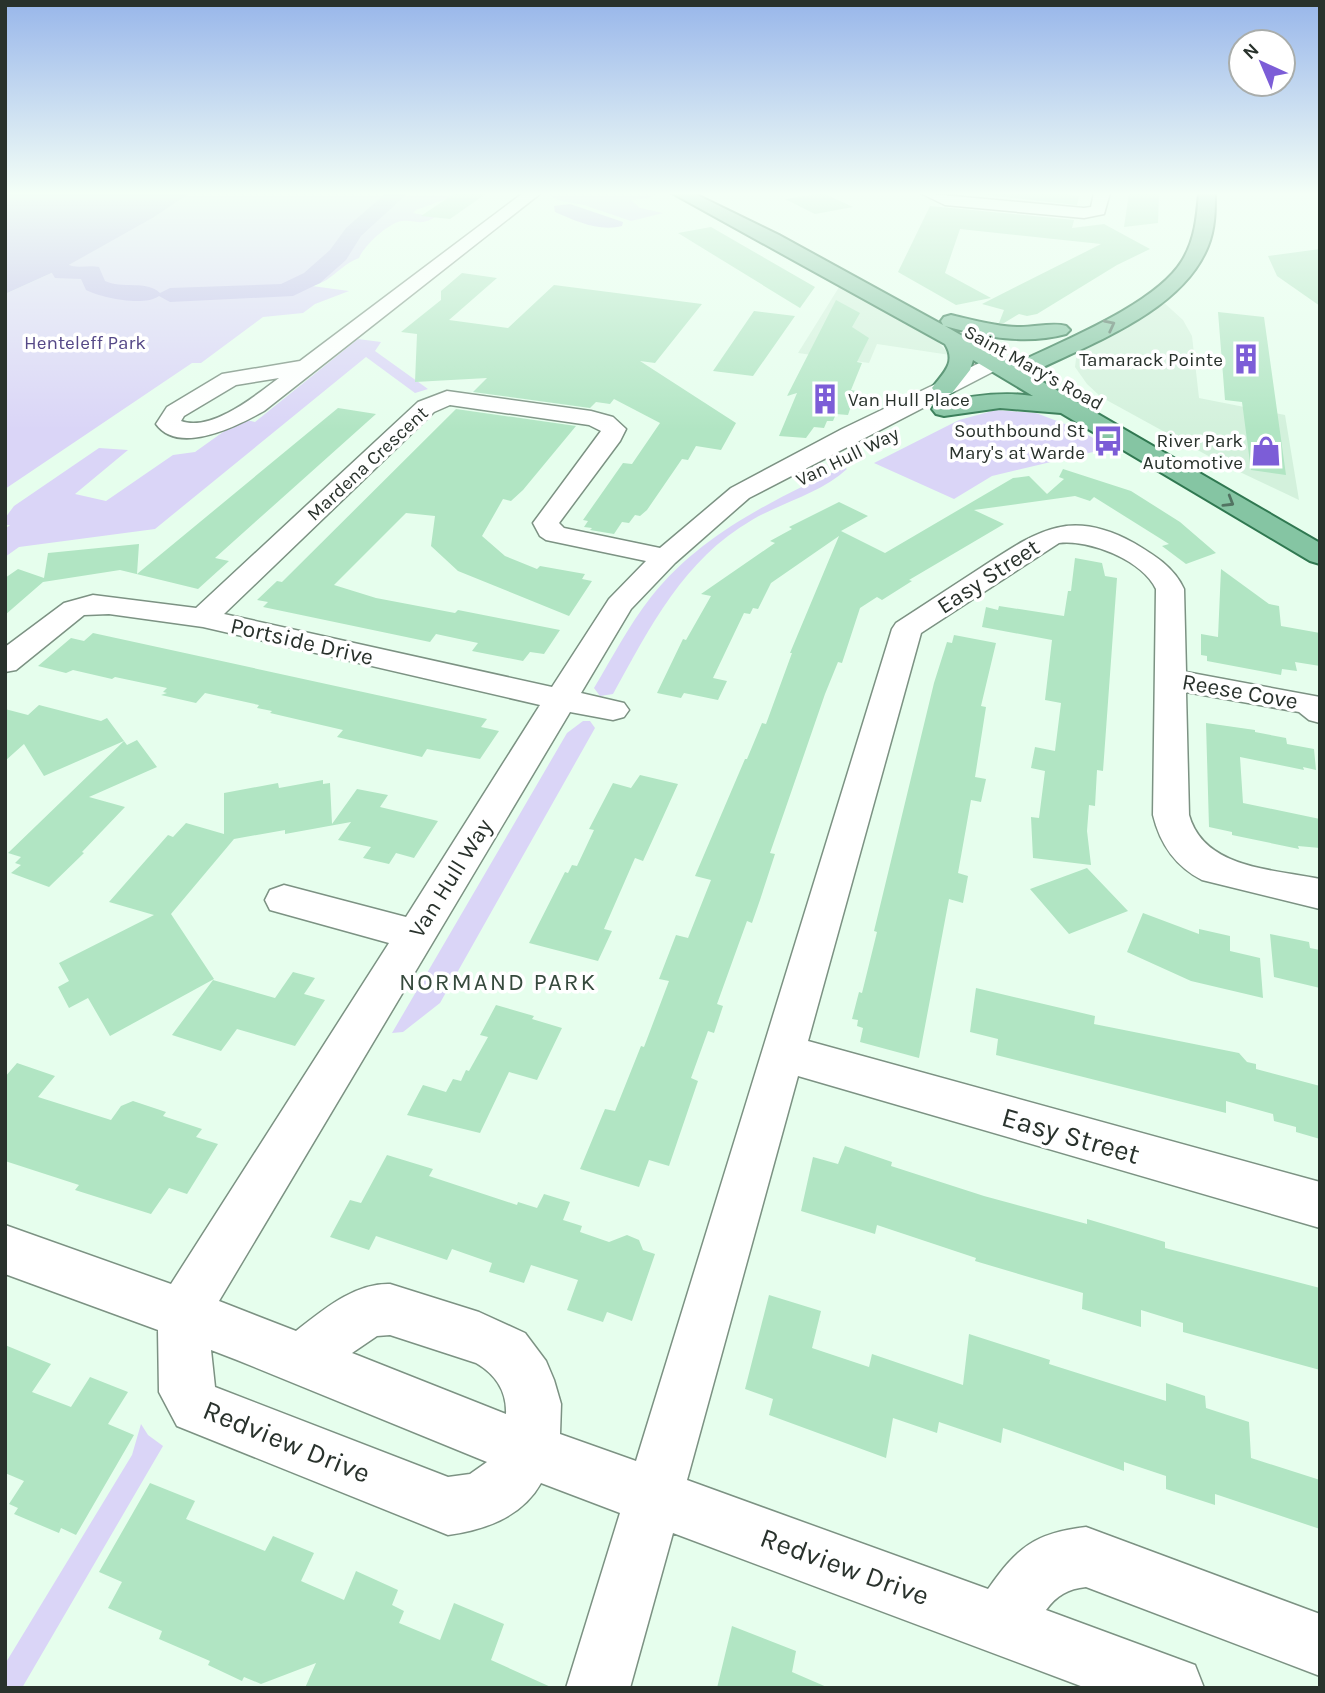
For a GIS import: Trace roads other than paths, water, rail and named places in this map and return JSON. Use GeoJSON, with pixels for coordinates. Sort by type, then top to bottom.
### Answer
{"type":"FeatureCollection","features":[{"type":"Feature","properties":{"kind":"main road","name":"Saint Mary’s Road"},"geometry":{"type":"LineString","coordinates":[[838,272],[952,330]]}},
{"type":"Feature","properties":{"kind":"main road","name":"Saint Mary’s Road"},"geometry":{"type":"LineString","coordinates":[[854,272],[1010,367],[1086,401],[1320,532]]}},
{"type":"Feature","properties":{"kind":"main road"},"geometry":{"type":"LineString","coordinates":[[1010,367],[1067,336],[1162,272]]}},
{"type":"Feature","properties":{"kind":"main road"},"geometry":{"type":"LineString","coordinates":[[1067,336],[952,330],[962,363],[944,398],[1043,404],[1086,401]]}},
{"type":"Feature","properties":{"kind":"main road"},"geometry":{"type":"LineString","coordinates":[[1067,336],[1069,371]]}},
{"type":"Feature","properties":{"kind":"main road","name":"Saint Mary’s Road"},"geometry":{"type":"LineString","coordinates":[[1086,401],[1320,555]]}},
{"type":"Feature","properties":{"kind":"street"},"geometry":{"type":"LineString","coordinates":[[306,367],[230,379],[175,412],[169,424],[178,430],[202,430],[226,423],[256,407],[430,272]]}},
{"type":"Feature","properties":{"kind":"street","name":"Van Hull Way"},"geometry":{"type":"LineString","coordinates":[[944,398],[966,377],[1010,367]]}},
{"type":"Feature","properties":{"kind":"street","name":"Van Hull Way"},"geometry":{"type":"LineString","coordinates":[[183,1313],[619,605],[665,557],[695,531],[876,431],[1010,367]]}},
{"type":"Feature","properties":{"kind":"street","name":"Mardena Crescent"},"geometry":{"type":"LineString","coordinates":[[203,618],[426,407],[447,398],[591,418],[611,425],[614,429],[608,441],[546,523],[549,530],[555,534],[665,557]]}},
{"type":"Feature","properties":{"kind":"street","name":"Easy Street"},"geometry":{"type":"LineString","coordinates":[[598,1688],[907,629],[1043,539],[1059,534],[1088,533],[1123,548],[1154,568],[1170,589],[1171,815],[1175,835],[1199,862],[1215,870],[1320,894]]}},
{"type":"Feature","properties":{"kind":"street","name":"Portside Drive"},"geometry":{"type":"LineString","coordinates":[[5,663],[56,621],[74,609],[93,604],[203,618],[613,710]]}},
{"type":"Feature","properties":{"kind":"street","name":"Reese Cove"},"geometry":{"type":"LineString","coordinates":[[1170,679],[1316,704]]}},
{"type":"Feature","properties":{"kind":"street"},"geometry":{"type":"LineString","coordinates":[[284,900],[415,935]]}},
{"type":"Feature","properties":{"kind":"street","name":"Easy Street"},"geometry":{"type":"LineString","coordinates":[[782,1053],[1320,1205]]}},
{"type":"Feature","properties":{"kind":"street"},"geometry":{"type":"LineString","coordinates":[[5,1249],[183,1313]]}},
{"type":"Feature","properties":{"kind":"street","name":"Redview Drive"},"geometry":{"type":"LineString","coordinates":[[303,1359],[372,1311],[393,1309],[496,1345],[511,1356],[528,1378],[535,1408],[530,1451],[509,1481],[484,1501],[463,1507],[448,1506],[196,1407],[186,1392],[183,1313],[530,1451],[1002,1624],[1160,1685]]}},
{"type":"Feature","properties":{"kind":"street"},"geometry":{"type":"LineString","coordinates":[[1002,1624],[1031,1580],[1058,1560],[1086,1558],[1320,1645]]}},
{"type":"Feature","properties":{"kind":"waterway"},"geometry":{"type":"LineString","coordinates":[[63,272],[91,272]]}},
{"type":"Feature","properties":{"kind":"waterway"},"geometry":{"type":"LineString","coordinates":[[91,272],[94,285],[106,291],[149,294]]}},
{"type":"Feature","properties":{"kind":"waterway"},"geometry":{"type":"LineString","coordinates":[[170,295],[285,291],[319,272]]}},
{"type":"Feature","properties":{"kind":"place","name":"Tamarack Pointe"},"geometry":{"type":"Point","coordinates":[1246,359]}},
{"type":"Feature","properties":{"kind":"place","name":"Van Hull Place"},"geometry":{"type":"Point","coordinates":[825,399]}},
{"type":"Feature","properties":{"kind":"place","name":"Southbound St Mary's at Warde"},"geometry":{"type":"Point","coordinates":[1108,441]}},
{"type":"Feature","properties":{"kind":"place","name":"River Park Automotive"},"geometry":{"type":"Point","coordinates":[1266,451]}},
{"type":"Feature","properties":{"kind":"district","name":"NORMAND PARK"},"geometry":{"type":"Point","coordinates":[498,982]}},
{"type":"Feature","properties":{"kind":"park label","name":"Henteleff Park"},"geometry":{"type":"Point","coordinates":[85,342]}}]}
